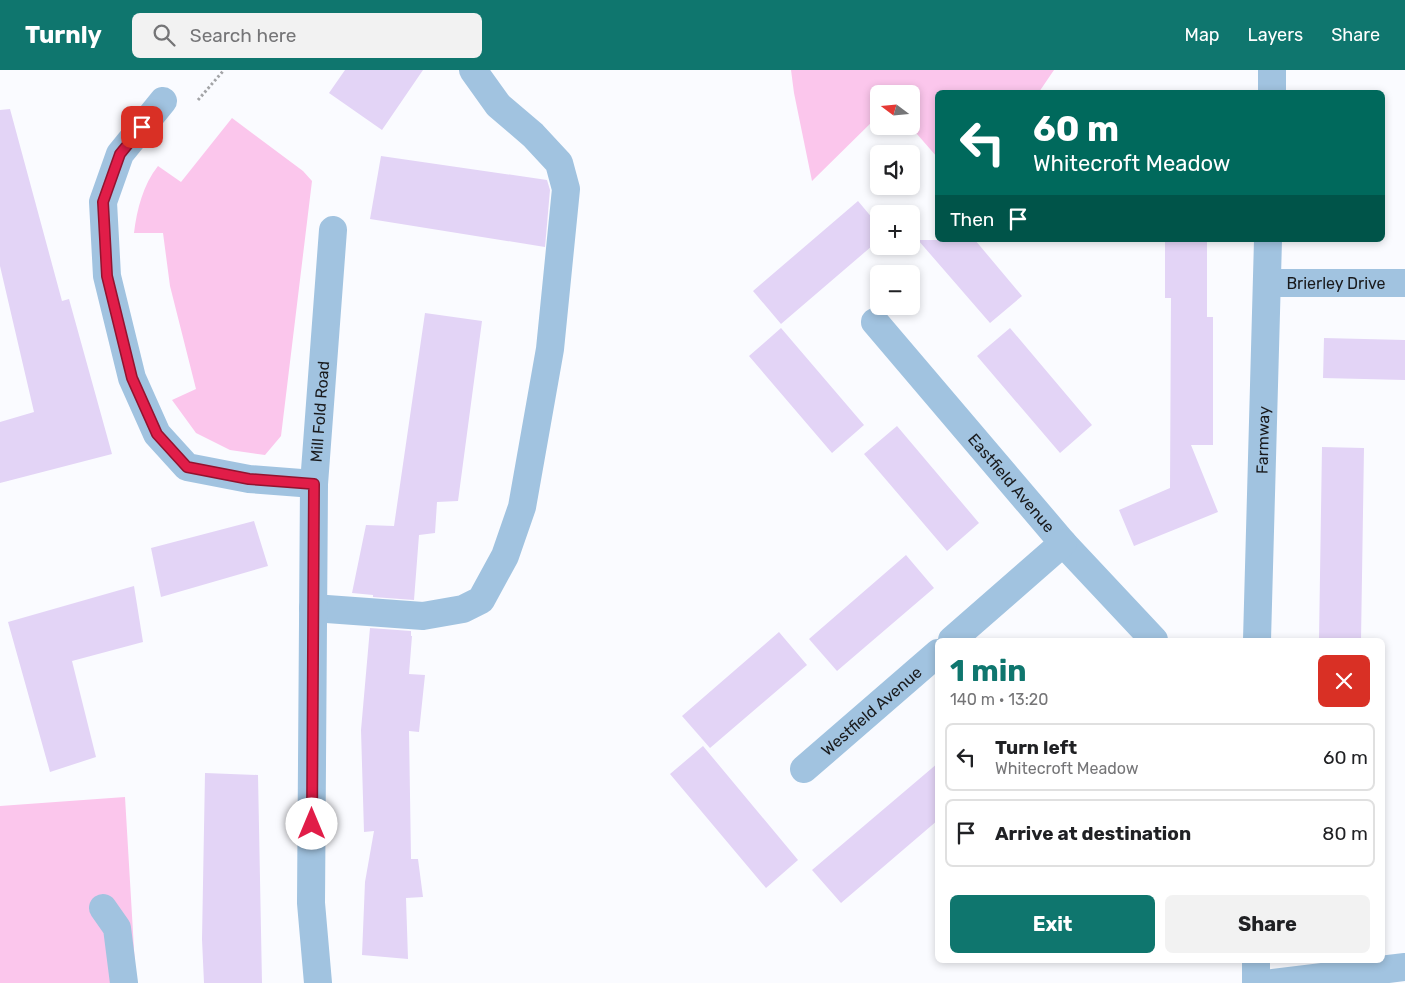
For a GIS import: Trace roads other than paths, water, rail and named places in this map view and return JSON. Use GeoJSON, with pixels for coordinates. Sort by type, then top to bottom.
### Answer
{"type":"FeatureCollection","features":[{"type":"Feature","properties":{"kind":"street"},"geometry":{"type":"LineString","coordinates":[[314,608],[422,616],[463,609],[481,600],[506,556],[522,507],[550,348],[566,188],[559,163],[533,135],[498,105],[473,70]]}},
{"type":"Feature","properties":{"kind":"street"},"geometry":{"type":"LineString","coordinates":[[1272,70],[1272,90]]}},
{"type":"Feature","properties":{"kind":"street"},"geometry":{"type":"LineString","coordinates":[[163,101],[120,154],[103,202],[107,276],[132,378],[157,434],[187,467],[249,479],[314,484]]}},
{"type":"Feature","properties":{"kind":"street","name":"Mill Fold Road"},"geometry":{"type":"LineString","coordinates":[[318,983],[311,903],[314,484],[333,230]]}},
{"type":"Feature","properties":{"kind":"street","name":"Farmway"},"geometry":{"type":"LineString","coordinates":[[1257,638],[1268,242]]}},
{"type":"Feature","properties":{"kind":"street","name":"Brierley Drive"},"geometry":{"type":"LineString","coordinates":[[1266,282],[1405,283]]}},
{"type":"Feature","properties":{"kind":"street","name":"Eastfield Avenue"},"geometry":{"type":"LineString","coordinates":[[876,322],[1063,543],[1152,638]]}},
{"type":"Feature","properties":{"kind":"street"},"geometry":{"type":"LineString","coordinates":[[954,638],[1063,543]]}},
{"type":"Feature","properties":{"kind":"street","name":"Westfield Avenue"},"geometry":{"type":"LineString","coordinates":[[804,769],[935,656]]}},
{"type":"Feature","properties":{"kind":"street"},"geometry":{"type":"LineString","coordinates":[[103,908],[117,928],[124,983]]}},
{"type":"Feature","properties":{"kind":"street"},"geometry":{"type":"LineString","coordinates":[[1256,963],[1256,983]]}},
{"type":"Feature","properties":{"kind":"street"},"geometry":{"type":"LineString","coordinates":[[1273,983],[1405,968]]}}]}
